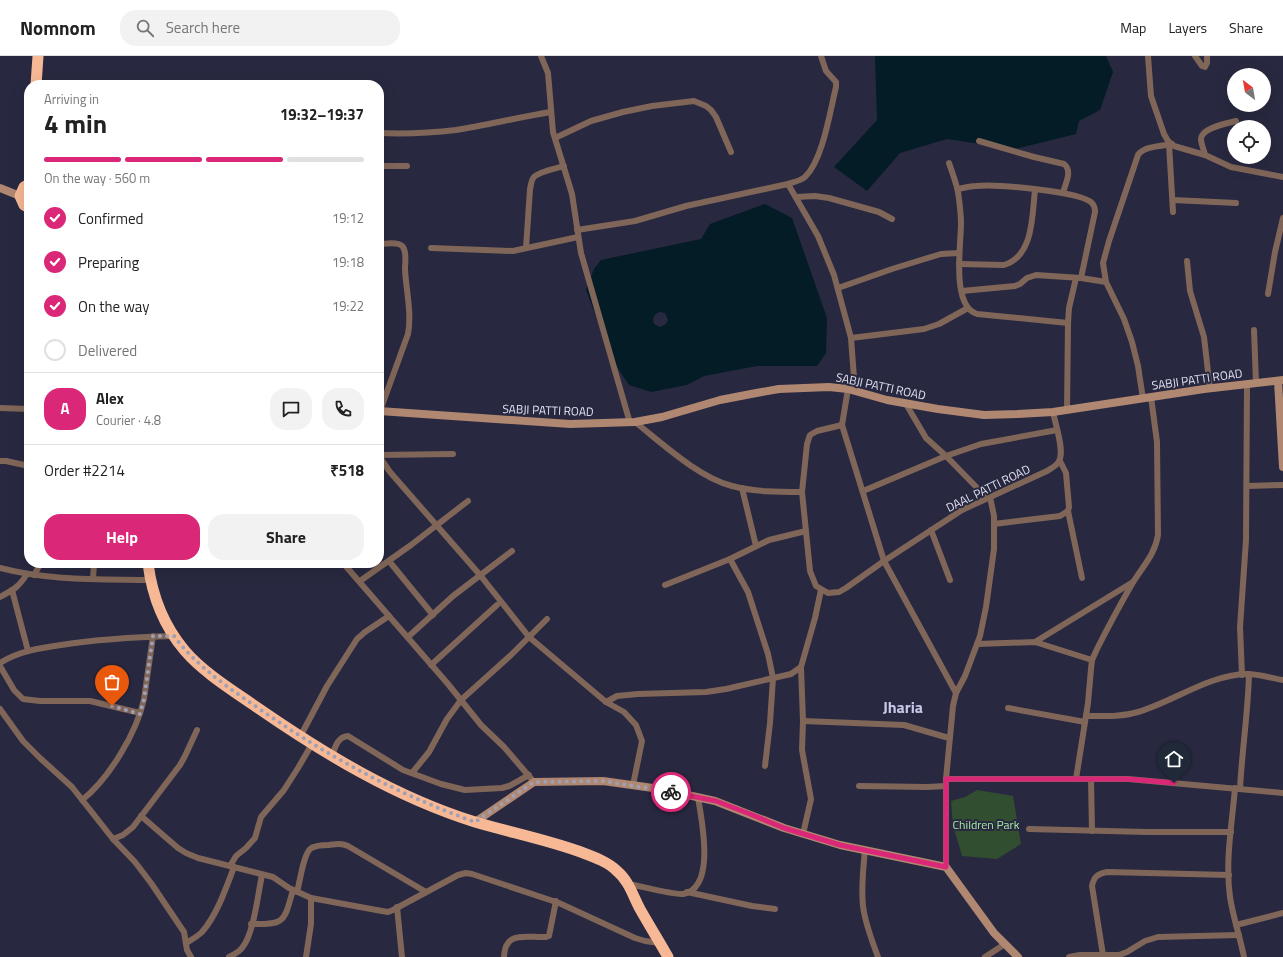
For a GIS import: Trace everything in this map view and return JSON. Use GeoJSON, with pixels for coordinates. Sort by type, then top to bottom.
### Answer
{"type":"FeatureCollection","features":[{"type":"Feature","properties":{"kind":"highway"},"geometry":{"type":"LineString","coordinates":[[36,80],[38,56]]}},
{"type":"Feature","properties":{"kind":"highway"},"geometry":{"type":"LineString","coordinates":[[24,187],[20,196],[24,205]]}},
{"type":"Feature","properties":{"kind":"highway"},"geometry":{"type":"LineString","coordinates":[[149,568],[150,580],[158,608],[174,636],[186,652],[229,689],[300,737],[401,793],[438,809],[475,822],[551,842],[585,854],[602,861],[617,870],[628,884],[640,909],[668,957]]}},
{"type":"Feature","properties":{"kind":"main road"},"geometry":{"type":"LineString","coordinates":[[0,188],[20,196]]}},
{"type":"Feature","properties":{"kind":"main road"},"geometry":{"type":"LineString","coordinates":[[1280,380],[1283,467]]}},
{"type":"Feature","properties":{"kind":"main road","name":"SABJI PATTI ROAD"},"geometry":{"type":"LineString","coordinates":[[384,411],[570,424],[633,422],[669,416],[720,400],[778,389],[829,387],[852,390],[887,400],[938,409],[984,415],[1018,414],[1053,412],[1280,380]]}},
{"type":"Feature","properties":{"kind":"main road"},"geometry":{"type":"LineString","coordinates":[[475,822],[531,778],[603,781],[698,797],[722,804],[784,828],[840,845],[946,867],[994,933],[1018,957]]}},
{"type":"Feature","properties":{"kind":"street"},"geometry":{"type":"LineString","coordinates":[[541,56],[548,73],[552,125],[572,194],[581,253],[633,422],[706,475],[724,484],[758,492],[802,492]]}},
{"type":"Feature","properties":{"kind":"street"},"geometry":{"type":"LineString","coordinates":[[577,230],[635,220],[686,206],[799,181],[815,164],[824,138],[836,87],[836,82],[826,71],[821,56]]}},
{"type":"Feature","properties":{"kind":"street"},"geometry":{"type":"LineString","coordinates":[[1148,56],[1149,83],[1154,106],[1164,134],[1170,144],[1174,212]]}},
{"type":"Feature","properties":{"kind":"street"},"geometry":{"type":"LineString","coordinates":[[1195,56],[1202,66],[1205,67],[1207,64],[1207,56]]}},
{"type":"Feature","properties":{"kind":"street"},"geometry":{"type":"LineString","coordinates":[[555,138],[591,121],[617,114],[652,106],[694,101],[711,110],[716,117],[731,152]]}},
{"type":"Feature","properties":{"kind":"street"},"geometry":{"type":"LineString","coordinates":[[384,133],[406,134],[456,130],[551,112]]}},
{"type":"Feature","properties":{"kind":"street"},"geometry":{"type":"LineString","coordinates":[[1205,155],[1201,141],[1202,135],[1216,126],[1227,123]]}},
{"type":"Feature","properties":{"kind":"street"},"geometry":{"type":"LineString","coordinates":[[978,141],[1066,165],[1069,172],[1062,193]]}},
{"type":"Feature","properties":{"kind":"street"},"geometry":{"type":"LineString","coordinates":[[1076,779],[1086,719],[1092,660],[1096,649],[1133,582],[1152,554],[1156,546],[1158,535],[1157,442],[1132,342],[1124,319],[1106,282],[1103,263],[1108,241],[1138,155],[1146,149],[1170,144],[1205,155],[1231,168],[1283,177]]}},
{"type":"Feature","properties":{"kind":"street"},"geometry":{"type":"LineString","coordinates":[[949,164],[958,189],[961,221],[959,253],[960,284],[968,308],[973,313],[977,314],[1068,323]]}},
{"type":"Feature","properties":{"kind":"street"},"geometry":{"type":"LineString","coordinates":[[384,166],[407,166]]}},
{"type":"Feature","properties":{"kind":"street"},"geometry":{"type":"LineString","coordinates":[[526,248],[532,180],[534,176],[564,166]]}},
{"type":"Feature","properties":{"kind":"street"},"geometry":{"type":"LineString","coordinates":[[788,184],[818,236],[830,262],[851,338],[852,390],[842,425],[884,561],[956,693]]}},
{"type":"Feature","properties":{"kind":"street"},"geometry":{"type":"LineString","coordinates":[[958,189],[976,186],[995,186],[1062,193],[1092,202],[1094,206],[1095,212],[1079,278],[1069,308],[1067,410]]}},
{"type":"Feature","properties":{"kind":"street"},"geometry":{"type":"LineString","coordinates":[[959,264],[1004,265],[1008,264],[1020,254],[1026,245],[1029,236],[1035,190]]}},
{"type":"Feature","properties":{"kind":"street"},"geometry":{"type":"LineString","coordinates":[[796,197],[814,196],[829,198],[879,212],[892,219]]}},
{"type":"Feature","properties":{"kind":"street"},"geometry":{"type":"LineString","coordinates":[[1173,200],[1197,202],[1236,202]]}},
{"type":"Feature","properties":{"kind":"street"},"geometry":{"type":"LineString","coordinates":[[1268,294],[1271,286],[1275,252],[1283,218]]}},
{"type":"Feature","properties":{"kind":"street"},"geometry":{"type":"LineString","coordinates":[[431,248],[514,251],[578,237]]}},
{"type":"Feature","properties":{"kind":"street"},"geometry":{"type":"LineString","coordinates":[[384,244],[400,244],[405,252],[405,281],[410,326],[384,400]]}},
{"type":"Feature","properties":{"kind":"street"},"geometry":{"type":"LineString","coordinates":[[838,288],[941,254],[959,253]]}},
{"type":"Feature","properties":{"kind":"street"},"geometry":{"type":"LineString","coordinates":[[1187,261],[1190,291],[1204,337],[1210,389]]}},
{"type":"Feature","properties":{"kind":"street"},"geometry":{"type":"LineString","coordinates":[[962,291],[1015,286],[1030,276],[1079,278],[1106,282]]}},
{"type":"Feature","properties":{"kind":"street"},"geometry":{"type":"LineString","coordinates":[[851,338],[924,330],[939,324],[968,308]]}},
{"type":"Feature","properties":{"kind":"street"},"geometry":{"type":"LineString","coordinates":[[1254,330],[1256,383]]}},
{"type":"Feature","properties":{"kind":"street"},"geometry":{"type":"LineString","coordinates":[[1242,675],[1240,627],[1246,560],[1247,384]]}},
{"type":"Feature","properties":{"kind":"street"},"geometry":{"type":"LineString","coordinates":[[906,404],[926,438],[988,498],[994,524],[991,570],[980,636],[965,676],[956,693],[953,706],[946,779],[946,867]]}},
{"type":"Feature","properties":{"kind":"street"},"geometry":{"type":"LineString","coordinates":[[0,408],[24,409]]}},
{"type":"Feature","properties":{"kind":"street"},"geometry":{"type":"LineString","coordinates":[[1053,412],[1060,444],[1060,461],[1066,473],[1069,507],[1068,512],[1082,578]]}},
{"type":"Feature","properties":{"kind":"street"},"geometry":{"type":"LineString","coordinates":[[803,834],[811,799],[802,750],[803,721],[801,667],[815,618],[821,590],[816,586],[810,570],[802,492],[806,444],[810,436],[817,431],[842,425]]}},
{"type":"Feature","properties":{"kind":"street"},"geometry":{"type":"LineString","coordinates":[[863,491],[946,456],[992,441],[1057,430]]}},
{"type":"Feature","properties":{"kind":"street"},"geometry":{"type":"LineString","coordinates":[[384,455],[453,454]]}},
{"type":"Feature","properties":{"kind":"street"},"geometry":{"type":"LineString","coordinates":[[0,461],[24,465]]}},
{"type":"Feature","properties":{"kind":"street","name":"DAAL PATTI ROAD"},"geometry":{"type":"LineString","coordinates":[[821,590],[828,593],[839,592],[962,510],[1047,471],[1060,461]]}},
{"type":"Feature","properties":{"kind":"street"},"geometry":{"type":"LineString","coordinates":[[384,463],[390,472],[480,575],[529,637],[606,702],[624,712],[636,725],[642,741],[633,785]]}},
{"type":"Feature","properties":{"kind":"street"},"geometry":{"type":"LineString","coordinates":[[1247,486],[1283,484]]}},
{"type":"Feature","properties":{"kind":"street"},"geometry":{"type":"LineString","coordinates":[[742,488],[756,546]]}},
{"type":"Feature","properties":{"kind":"street"},"geometry":{"type":"LineString","coordinates":[[384,564],[468,501]]}},
{"type":"Feature","properties":{"kind":"street"},"geometry":{"type":"LineString","coordinates":[[994,524],[1060,516],[1068,512]]}},
{"type":"Feature","properties":{"kind":"street"},"geometry":{"type":"LineString","coordinates":[[931,530],[950,580]]}},
{"type":"Feature","properties":{"kind":"street"},"geometry":{"type":"LineString","coordinates":[[665,585],[730,559],[769,540],[806,531]]}},
{"type":"Feature","properties":{"kind":"street"},"geometry":{"type":"LineString","coordinates":[[408,637],[480,575],[512,551]]}},
{"type":"Feature","properties":{"kind":"street"},"geometry":{"type":"LineString","coordinates":[[730,559],[748,592],[768,654],[773,678],[765,766]]}},
{"type":"Feature","properties":{"kind":"street"},"geometry":{"type":"LineString","coordinates":[[389,560],[432,615]]}},
{"type":"Feature","properties":{"kind":"street"},"geometry":{"type":"LineString","coordinates":[[0,568],[31,575],[93,579],[150,580]]}},
{"type":"Feature","properties":{"kind":"street"},"geometry":{"type":"LineString","coordinates":[[0,597],[20,585],[37,568]]}},
{"type":"Feature","properties":{"kind":"street"},"geometry":{"type":"LineString","coordinates":[[93,579],[94,568]]}},
{"type":"Feature","properties":{"kind":"street"},"geometry":{"type":"LineString","coordinates":[[332,756],[340,738],[343,736],[348,736],[392,763],[412,773],[465,790],[502,788],[531,778],[504,747],[481,725],[408,637],[347,568]]}},
{"type":"Feature","properties":{"kind":"street"},"geometry":{"type":"LineString","coordinates":[[360,582],[378,568]]}},
{"type":"Feature","properties":{"kind":"street"},"geometry":{"type":"LineString","coordinates":[[1035,642],[1133,582]]}},
{"type":"Feature","properties":{"kind":"street"},"geometry":{"type":"LineString","coordinates":[[12,590],[28,651]]}},
{"type":"Feature","properties":{"kind":"street"},"geometry":{"type":"LineString","coordinates":[[431,665],[497,605]]}},
{"type":"Feature","properties":{"kind":"street"},"geometry":{"type":"LineString","coordinates":[[300,737],[327,686],[357,639],[389,616]]}},
{"type":"Feature","properties":{"kind":"street"},"geometry":{"type":"LineString","coordinates":[[412,773],[430,752],[447,719],[461,700],[547,619]]}},
{"type":"Feature","properties":{"kind":"street"},"geometry":{"type":"LineString","coordinates":[[82,800],[94,791],[101,783],[128,741],[140,714],[144,699],[153,636]]}},
{"type":"Feature","properties":{"kind":"street"},"geometry":{"type":"LineString","coordinates":[[140,714],[90,701],[40,701],[23,699],[14,690],[0,664],[28,651],[70,644],[112,638],[174,636]]}},
{"type":"Feature","properties":{"kind":"street"},"geometry":{"type":"LineString","coordinates":[[977,644],[1035,642],[1092,660]]}},
{"type":"Feature","properties":{"kind":"street"},"geometry":{"type":"LineString","coordinates":[[606,702],[617,696],[706,692],[726,689],[791,674],[801,667]]}},
{"type":"Feature","properties":{"kind":"street"},"geometry":{"type":"LineString","coordinates":[[1244,957],[1230,897],[1229,875],[1231,832],[1248,712],[1249,674]]}},
{"type":"Feature","properties":{"kind":"street"},"geometry":{"type":"LineString","coordinates":[[1008,708],[1086,719],[1137,712],[1211,681],[1227,676],[1249,674],[1283,680]]}},
{"type":"Feature","properties":{"kind":"street"},"geometry":{"type":"LineString","coordinates":[[0,709],[23,741],[72,786],[112,839],[135,862],[184,932],[191,957]]}},
{"type":"Feature","properties":{"kind":"street"},"geometry":{"type":"LineString","coordinates":[[803,721],[904,725],[949,738]]}},
{"type":"Feature","properties":{"kind":"street"},"geometry":{"type":"LineString","coordinates":[[112,839],[128,832],[141,816],[180,765],[197,730]]}},
{"type":"Feature","properties":{"kind":"street"},"geometry":{"type":"LineString","coordinates":[[186,943],[197,937],[208,924],[224,893],[236,856],[255,838],[261,817],[284,790],[312,744]]}},
{"type":"Feature","properties":{"kind":"street"},"geometry":{"type":"LineString","coordinates":[[946,779],[1128,779],[1283,793]]}},
{"type":"Feature","properties":{"kind":"street"},"geometry":{"type":"LineString","coordinates":[[1091,779],[1092,831]]}},
{"type":"Feature","properties":{"kind":"street"},"geometry":{"type":"LineString","coordinates":[[859,786],[946,786]]}},
{"type":"Feature","properties":{"kind":"street"},"geometry":{"type":"LineString","coordinates":[[688,892],[698,883],[704,860],[705,843],[698,797]]}},
{"type":"Feature","properties":{"kind":"street"},"geometry":{"type":"LineString","coordinates":[[141,816],[178,848],[186,853],[198,858],[277,879],[295,891],[310,898],[388,912],[449,879],[466,873],[522,889],[556,901],[635,938],[645,942],[660,943]]}},
{"type":"Feature","properties":{"kind":"street"},"geometry":{"type":"LineString","coordinates":[[1029,829],[1147,832],[1231,832]]}},
{"type":"Feature","properties":{"kind":"street"},"geometry":{"type":"LineString","coordinates":[[252,924],[275,924],[282,920],[295,891],[306,857],[310,849],[315,846],[342,844],[348,846],[426,892]]}},
{"type":"Feature","properties":{"kind":"street"},"geometry":{"type":"LineString","coordinates":[[865,850],[862,888],[863,908],[878,957]]}},
{"type":"Feature","properties":{"kind":"street"},"geometry":{"type":"LineString","coordinates":[[1103,955],[1092,886],[1096,876],[1100,873],[1229,875]]}},
{"type":"Feature","properties":{"kind":"street"},"geometry":{"type":"LineString","coordinates":[[229,957],[242,949],[252,924],[262,875]]}},
{"type":"Feature","properties":{"kind":"street"},"geometry":{"type":"LineString","coordinates":[[628,884],[676,893],[688,892],[752,906],[775,909]]}},
{"type":"Feature","properties":{"kind":"street"},"geometry":{"type":"LineString","coordinates":[[306,957],[311,924],[310,898]]}},
{"type":"Feature","properties":{"kind":"street"},"geometry":{"type":"LineString","coordinates":[[504,957],[506,945],[511,939],[516,937],[549,936],[556,901]]}},
{"type":"Feature","properties":{"kind":"street"},"geometry":{"type":"LineString","coordinates":[[398,907],[402,957]]}},
{"type":"Feature","properties":{"kind":"street"},"geometry":{"type":"LineString","coordinates":[[1236,924],[1283,913]]}},
{"type":"Feature","properties":{"kind":"street"},"geometry":{"type":"LineString","coordinates":[[1069,957],[1123,953],[1158,937],[1239,935]]}},
{"type":"Feature","properties":{"kind":"street"},"geometry":{"type":"LineString","coordinates":[[984,957],[1005,944]]}},
{"type":"Feature","properties":{"kind":"green space","name":"Children Park"},"geometry":{"type":"Polygon","coordinates":[[[977,790],[1013,796],[1021,844],[997,859],[962,856],[953,825],[951,801],[965,797],[977,790]]]}},
{"type":"Feature","properties":{"kind":"water"},"geometry":{"type":"Polygon","coordinates":[[[875,56],[1106,56],[1113,72],[1100,110],[1079,121],[1076,134],[1015,149],[947,139],[900,153],[867,191],[834,167],[877,120],[875,56]]]}},
{"type":"Feature","properties":{"kind":"water"},"geometry":{"type":"Polygon","coordinates":[[[765,204],[792,218],[827,318],[826,353],[817,366],[757,366],[704,376],[687,385],[651,392],[629,385],[613,361],[586,290],[594,269],[601,260],[701,239],[710,224],[765,204]],[[660,312],[655,315],[653,318],[654,324],[660,327],[666,324],[668,320],[665,313],[660,312]]]}},
{"type":"Feature","properties":{"kind":"way so far"},"geometry":{"type":"LineString","coordinates":[[112,706],[140,714],[144,699],[153,636],[174,636],[186,652],[229,689],[300,737],[364,774],[401,793],[438,809],[475,822],[534,782],[603,781],[660,789],[671,792]]}},
{"type":"Feature","properties":{"kind":"district","name":"Jharia"},"geometry":{"type":"Point","coordinates":[903,707]}},
{"type":"Feature","properties":{"kind":"route"},"geometry":{"type":"LineString","coordinates":[[671,792],[716,801],[784,828],[840,845],[946,867],[946,779],[1128,779],[1174,783]]}}]}
